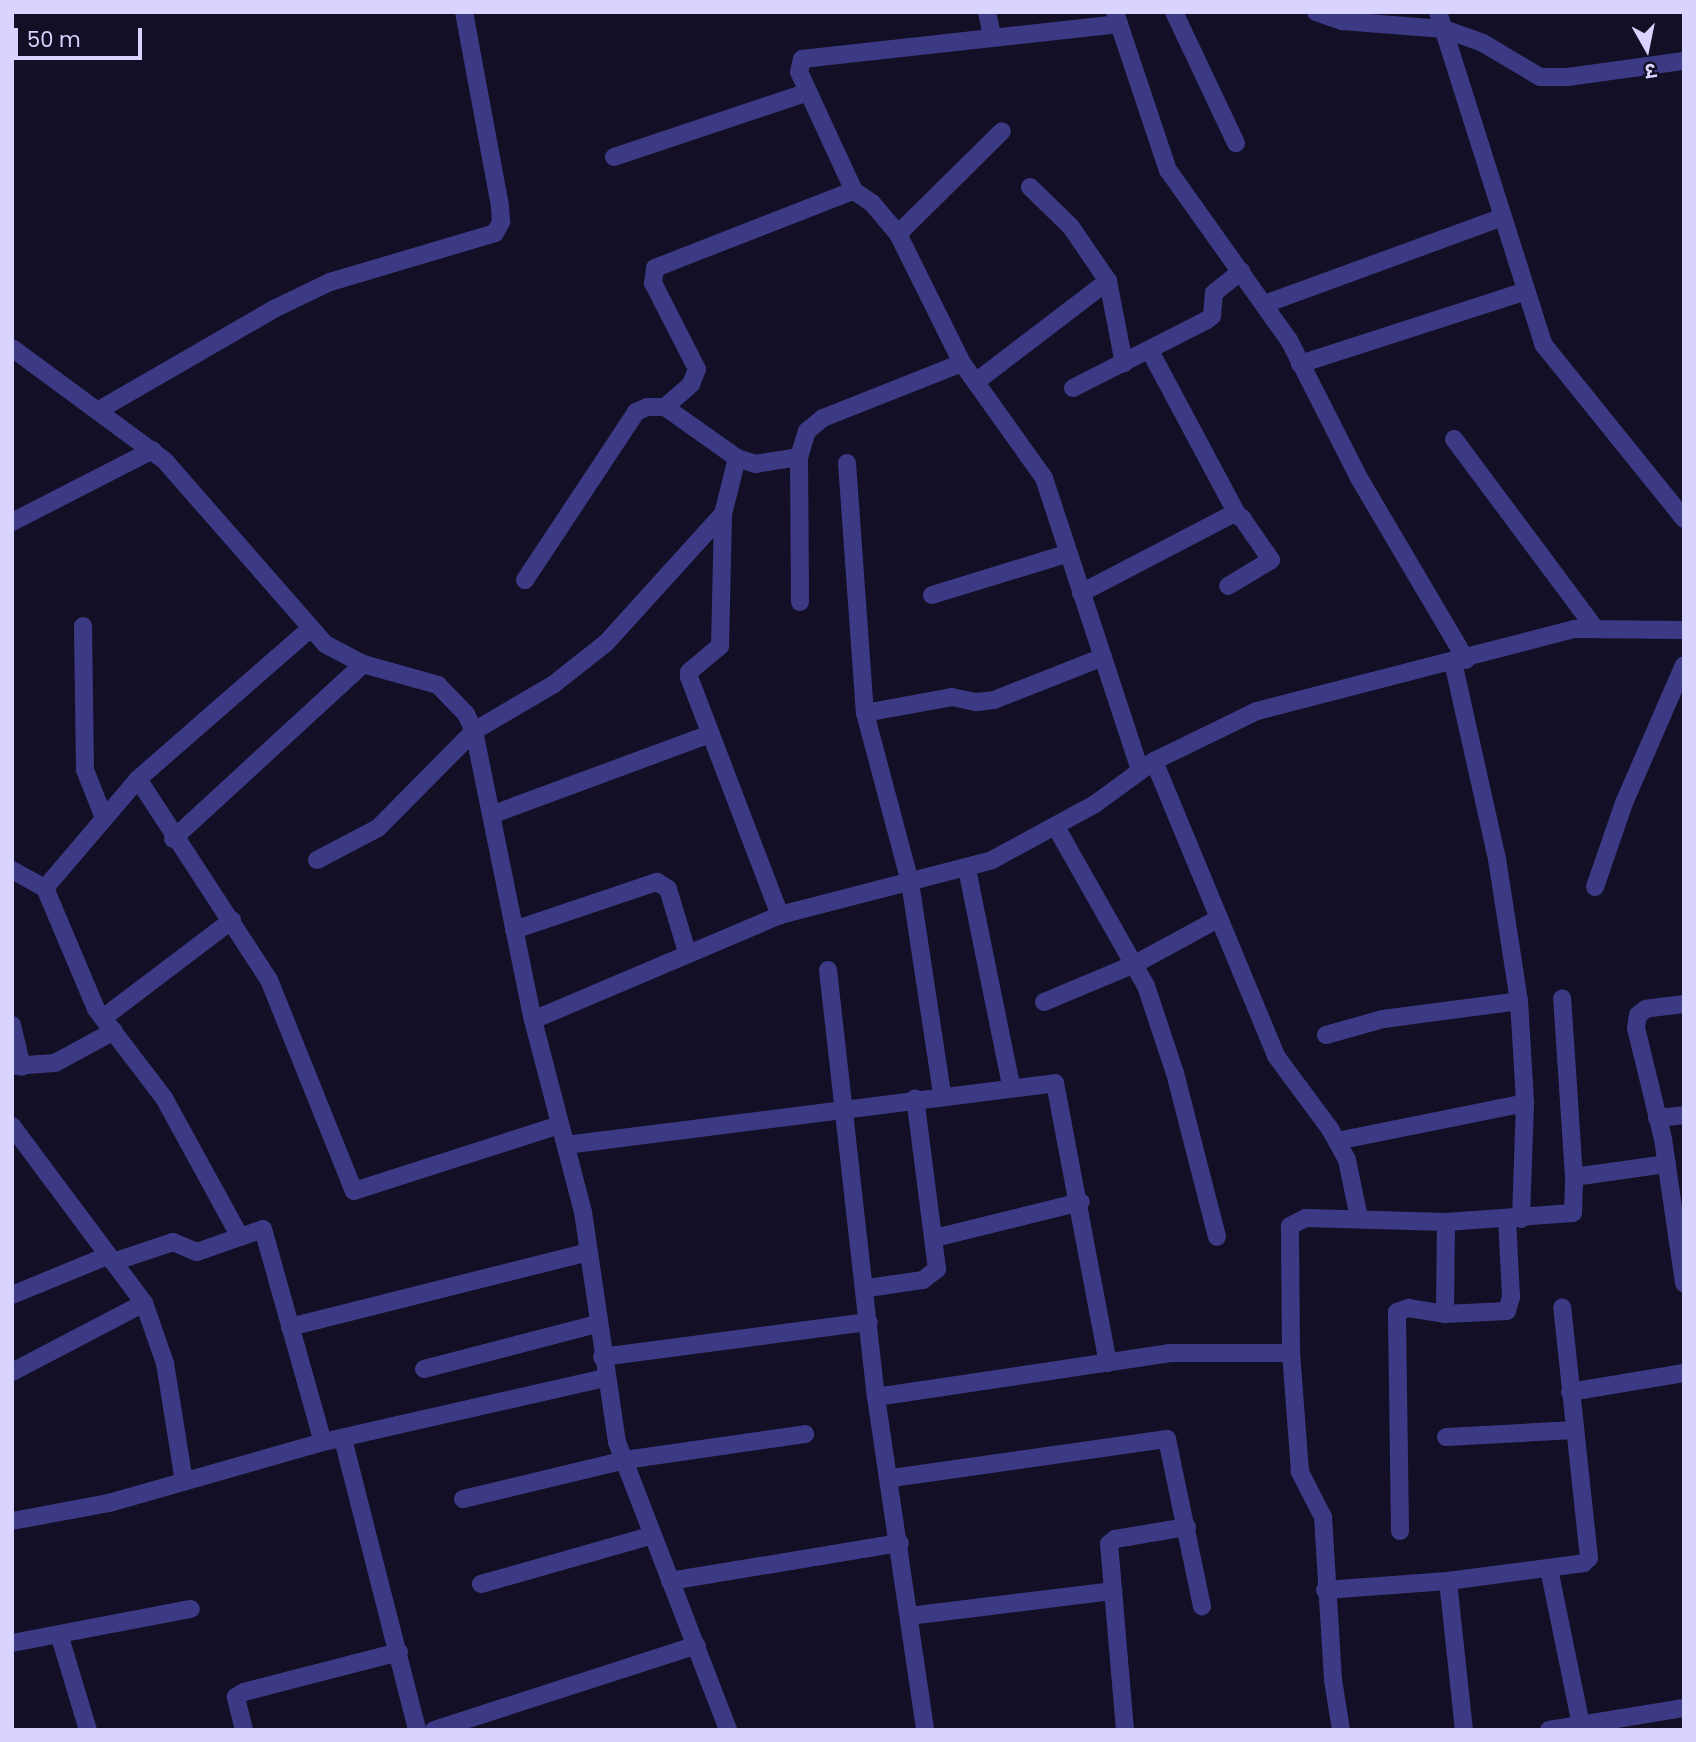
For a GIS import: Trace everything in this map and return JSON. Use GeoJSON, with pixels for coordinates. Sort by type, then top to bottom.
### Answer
{"type":"FeatureCollection","features":[{"type":"Feature","properties":{"kind":"street"},"geometry":{"type":"LineString","coordinates":[[99,410],[317,288],[495,233],[501,222],[500,206],[464,12]]}},
{"type":"Feature","properties":{"kind":"street"},"geometry":{"type":"LineString","coordinates":[[987,12],[992,36]]}},
{"type":"Feature","properties":{"kind":"street"},"geometry":{"type":"LineString","coordinates":[[1174,12],[1236,143]]}},
{"type":"Feature","properties":{"kind":"street"},"geometry":{"type":"LineString","coordinates":[[1316,12],[1342,21],[1441,21],[1540,77],[1568,78],[1684,61]]}},
{"type":"Feature","properties":{"kind":"street"},"geometry":{"type":"LineString","coordinates":[[1359,1219],[1353,1178],[1337,1141],[1276,1056],[1147,765],[1102,657],[1044,478],[962,363],[898,234],[856,193],[799,72],[802,59],[1117,18],[1165,163],[1265,304],[1300,363],[1359,478],[1460,661],[1497,859],[1519,1000],[1525,1103],[1514,1219],[1511,1305],[1499,1313],[1445,1314],[1408,1308],[1397,1312],[1400,1531]]}},
{"type":"Feature","properties":{"kind":"street"},"geometry":{"type":"LineString","coordinates":[[1441,21],[1522,292],[1543,344],[1558,366],[1684,519]]}},
{"type":"Feature","properties":{"kind":"street"},"geometry":{"type":"LineString","coordinates":[[614,157],[808,92]]}},
{"type":"Feature","properties":{"kind":"street"},"geometry":{"type":"LineString","coordinates":[[898,234],[1002,131]]}},
{"type":"Feature","properties":{"kind":"street"},"geometry":{"type":"LineString","coordinates":[[1030,187],[1071,227],[1108,281],[1124,363]]}},
{"type":"Feature","properties":{"kind":"street"},"geometry":{"type":"LineString","coordinates":[[664,407],[691,384],[697,369],[653,283],[655,268],[856,193]]}},
{"type":"Feature","properties":{"kind":"street"},"geometry":{"type":"LineString","coordinates":[[1265,304],[1500,218]]}},
{"type":"Feature","properties":{"kind":"street"},"geometry":{"type":"LineString","coordinates":[[1073,388],[1150,351],[1212,316],[1214,293],[1241,271]]}},
{"type":"Feature","properties":{"kind":"street"},"geometry":{"type":"LineString","coordinates":[[977,381],[1108,281]]}},
{"type":"Feature","properties":{"kind":"street"},"geometry":{"type":"LineString","coordinates":[[1300,363],[1522,292]]}},
{"type":"Feature","properties":{"kind":"street"},"geometry":{"type":"LineString","coordinates":[[1150,351],[1238,516],[1271,560],[1228,586]]}},
{"type":"Feature","properties":{"kind":"street"},"geometry":{"type":"LineString","coordinates":[[16,359],[99,410],[153,450],[199,495],[309,630],[325,644],[363,664],[439,685],[466,714],[474,731],[533,1020],[566,1145],[589,1252],[604,1378],[625,1460],[650,1535],[697,1645],[729,1730]]}},
{"type":"Feature","properties":{"kind":"street"},"geometry":{"type":"LineString","coordinates":[[800,602],[799,457],[807,431],[823,418],[962,363]]}},
{"type":"Feature","properties":{"kind":"street"},"geometry":{"type":"LineString","coordinates":[[525,580],[636,412],[647,407],[664,407],[704,431],[737,458],[755,464],[799,457]]}},
{"type":"Feature","properties":{"kind":"street"},"geometry":{"type":"LineString","coordinates":[[1454,439],[1594,627]]}},
{"type":"Feature","properties":{"kind":"street"},"geometry":{"type":"LineString","coordinates":[[12,522],[153,450]]}},
{"type":"Feature","properties":{"kind":"street"},"geometry":{"type":"LineString","coordinates":[[737,458],[723,514],[720,646],[690,671],[710,734],[780,915]]}},
{"type":"Feature","properties":{"kind":"street"},"geometry":{"type":"LineString","coordinates":[[846,463],[865,713],[910,882],[942,1094]]}},
{"type":"Feature","properties":{"kind":"street"},"geometry":{"type":"LineString","coordinates":[[317,860],[396,814],[474,731],[554,684],[606,643],[723,514]]}},
{"type":"Feature","properties":{"kind":"street"},"geometry":{"type":"LineString","coordinates":[[1081,593],[1226,516],[1238,516]]}},
{"type":"Feature","properties":{"kind":"street"},"geometry":{"type":"LineString","coordinates":[[932,595],[1069,553]]}},
{"type":"Feature","properties":{"kind":"street"},"geometry":{"type":"LineString","coordinates":[[83,626],[85,770],[104,818]]}},
{"type":"Feature","properties":{"kind":"street"},"geometry":{"type":"LineString","coordinates":[[533,1020],[687,952],[780,915],[967,869],[1056,827],[1147,765],[1257,711],[1594,627],[1684,630]]}},
{"type":"Feature","properties":{"kind":"street"},"geometry":{"type":"LineString","coordinates":[[45,888],[138,779],[309,630]]}},
{"type":"Feature","properties":{"kind":"street"},"geometry":{"type":"LineString","coordinates":[[865,713],[953,697],[976,702],[994,700],[1102,657]]}},
{"type":"Feature","properties":{"kind":"street"},"geometry":{"type":"LineString","coordinates":[[173,839],[363,664]]}},
{"type":"Feature","properties":{"kind":"street"},"geometry":{"type":"LineString","coordinates":[[1595,887],[1624,803],[1684,665]]}},
{"type":"Feature","properties":{"kind":"street"},"geometry":{"type":"LineString","coordinates":[[491,814],[710,734]]}},
{"type":"Feature","properties":{"kind":"street"},"geometry":{"type":"LineString","coordinates":[[138,779],[173,839],[232,920],[268,980],[354,1191],[559,1125]]}},
{"type":"Feature","properties":{"kind":"street"},"geometry":{"type":"LineString","coordinates":[[1056,827],[1135,964],[1175,1073],[1217,1237]]}},
{"type":"Feature","properties":{"kind":"street"},"geometry":{"type":"LineString","coordinates":[[967,869],[1011,1086]]}},
{"type":"Feature","properties":{"kind":"street"},"geometry":{"type":"LineString","coordinates":[[12,870],[45,888],[108,1025],[164,1098],[240,1237]]}},
{"type":"Feature","properties":{"kind":"street"},"geometry":{"type":"LineString","coordinates":[[514,930],[657,882],[668,889],[687,952]]}},
{"type":"Feature","properties":{"kind":"street"},"geometry":{"type":"LineString","coordinates":[[1044,1002],[1135,964],[1217,919]]}},
{"type":"Feature","properties":{"kind":"street"},"geometry":{"type":"LineString","coordinates":[[12,1025],[17,1067],[62,1060],[108,1025],[232,920]]}},
{"type":"Feature","properties":{"kind":"street"},"geometry":{"type":"LineString","coordinates":[[828,970],[867,1287],[876,1397],[892,1478],[925,1730]]}},
{"type":"Feature","properties":{"kind":"street"},"geometry":{"type":"LineString","coordinates":[[1341,1730],[1325,1590],[1323,1517],[1300,1472],[1291,1353],[1290,1226],[1306,1218],[1446,1222],[1573,1213],[1574,1177],[1562,998]]}},
{"type":"Feature","properties":{"kind":"street"},"geometry":{"type":"LineString","coordinates":[[1326,1035],[1394,1017],[1519,1000]]}},
{"type":"Feature","properties":{"kind":"street"},"geometry":{"type":"LineString","coordinates":[[1684,1004],[1646,1009],[1638,1015],[1636,1028],[1667,1164],[1684,1283]]}},
{"type":"Feature","properties":{"kind":"street"},"geometry":{"type":"LineString","coordinates":[[566,1145],[846,1110],[942,1094],[1055,1083],[1081,1202],[1108,1363]]}},
{"type":"Feature","properties":{"kind":"street"},"geometry":{"type":"LineString","coordinates":[[867,1287],[932,1277],[937,1269],[915,1098]]}},
{"type":"Feature","properties":{"kind":"street"},"geometry":{"type":"LineString","coordinates":[[1337,1141],[1525,1103]]}},
{"type":"Feature","properties":{"kind":"street"},"geometry":{"type":"LineString","coordinates":[[1657,1118],[1684,1115]]}},
{"type":"Feature","properties":{"kind":"street"},"geometry":{"type":"LineString","coordinates":[[12,1126],[144,1303],[165,1363],[184,1481]]}},
{"type":"Feature","properties":{"kind":"street"},"geometry":{"type":"LineString","coordinates":[[1574,1177],[1667,1164]]}},
{"type":"Feature","properties":{"kind":"street"},"geometry":{"type":"LineString","coordinates":[[935,1238],[1081,1202]]}},
{"type":"Feature","properties":{"kind":"street"},"geometry":{"type":"LineString","coordinates":[[1445,1314],[1446,1222]]}},
{"type":"Feature","properties":{"kind":"street"},"geometry":{"type":"LineString","coordinates":[[12,1295],[110,1259],[173,1242],[197,1252],[262,1229],[323,1442]]}},
{"type":"Feature","properties":{"kind":"street"},"geometry":{"type":"LineString","coordinates":[[290,1327],[589,1252]]}},
{"type":"Feature","properties":{"kind":"street"},"geometry":{"type":"LineString","coordinates":[[12,1372],[144,1303]]}},
{"type":"Feature","properties":{"kind":"street"},"geometry":{"type":"LineString","coordinates":[[1325,1590],[1448,1581],[1549,1569],[1584,1563],[1589,1558],[1562,1307]]}},
{"type":"Feature","properties":{"kind":"street"},"geometry":{"type":"LineString","coordinates":[[601,1357],[869,1322]]}},
{"type":"Feature","properties":{"kind":"street"},"geometry":{"type":"LineString","coordinates":[[424,1368],[597,1324]]}},
{"type":"Feature","properties":{"kind":"street"},"geometry":{"type":"LineString","coordinates":[[876,1397],[1195,1350],[1291,1353]]}},
{"type":"Feature","properties":{"kind":"street"},"geometry":{"type":"LineString","coordinates":[[1570,1392],[1684,1373]]}},
{"type":"Feature","properties":{"kind":"street"},"geometry":{"type":"LineString","coordinates":[[12,1521],[108,1503],[323,1442],[604,1378]]}},
{"type":"Feature","properties":{"kind":"street"},"geometry":{"type":"LineString","coordinates":[[1446,1437],[1574,1430]]}},
{"type":"Feature","properties":{"kind":"street"},"geometry":{"type":"LineString","coordinates":[[463,1499],[625,1460],[805,1434]]}},
{"type":"Feature","properties":{"kind":"street"},"geometry":{"type":"LineString","coordinates":[[892,1478],[1162,1438],[1171,1442],[1202,1606]]}},
{"type":"Feature","properties":{"kind":"street"},"geometry":{"type":"LineString","coordinates":[[343,1439],[417,1730]]}},
{"type":"Feature","properties":{"kind":"street"},"geometry":{"type":"LineString","coordinates":[[1125,1730],[1109,1544],[1115,1539],[1187,1527]]}},
{"type":"Feature","properties":{"kind":"street"},"geometry":{"type":"LineString","coordinates":[[481,1584],[650,1535]]}},
{"type":"Feature","properties":{"kind":"street"},"geometry":{"type":"LineString","coordinates":[[670,1581],[900,1543]]}},
{"type":"Feature","properties":{"kind":"street"},"geometry":{"type":"LineString","coordinates":[[1549,1569],[1582,1727]]}},
{"type":"Feature","properties":{"kind":"street"},"geometry":{"type":"LineString","coordinates":[[1448,1581],[1464,1730]]}},
{"type":"Feature","properties":{"kind":"street"},"geometry":{"type":"LineString","coordinates":[[909,1616],[1113,1591]]}},
{"type":"Feature","properties":{"kind":"street"},"geometry":{"type":"LineString","coordinates":[[12,1643],[191,1609]]}},
{"type":"Feature","properties":{"kind":"street"},"geometry":{"type":"LineString","coordinates":[[58,1634],[88,1730]]}},
{"type":"Feature","properties":{"kind":"street"},"geometry":{"type":"LineString","coordinates":[[434,1730],[697,1645]]}},
{"type":"Feature","properties":{"kind":"street"},"geometry":{"type":"LineString","coordinates":[[244,1730],[236,1697],[244,1692],[399,1652]]}},
{"type":"Feature","properties":{"kind":"street"},"geometry":{"type":"LineString","coordinates":[[1549,1730],[1582,1727],[1684,1708]]}}]}
